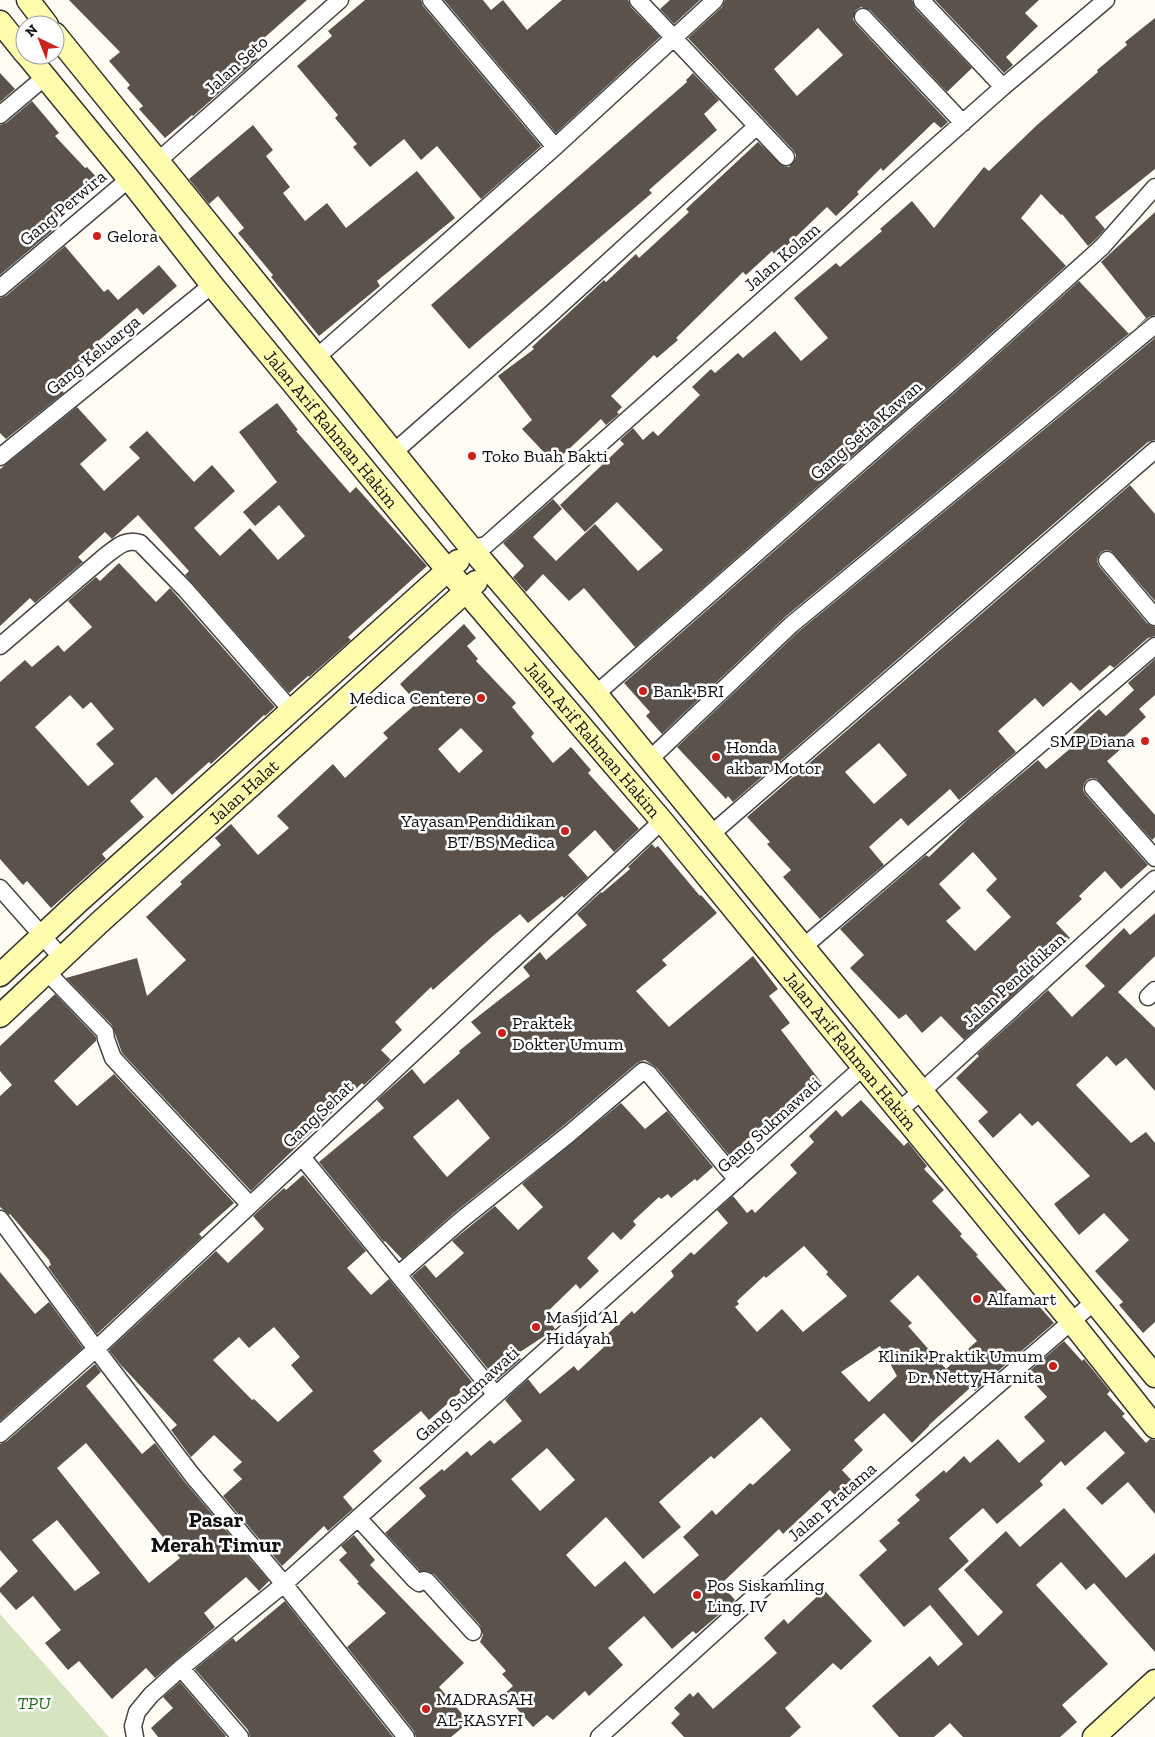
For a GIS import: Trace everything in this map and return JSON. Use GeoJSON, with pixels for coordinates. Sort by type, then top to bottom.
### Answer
{"type":"FeatureCollection","features":[{"type":"Feature","properties":{"kind":"main road","name":"Jalan Arif Rahman Hakim"},"geometry":{"type":"LineString","coordinates":[[65,46],[394,452],[478,547],[489,570],[596,694],[802,948],[1155,1376]]}},
{"type":"Feature","properties":{"kind":"main road","name":"Jalan Arif Rahman Hakim"},"geometry":{"type":"LineString","coordinates":[[40,65],[45,77],[129,179],[212,285],[447,570],[662,821],[1071,1321],[1155,1427]]}},
{"type":"Feature","properties":{"kind":"main road","name":"Jalan Halat"},"geometry":{"type":"LineString","coordinates":[[0,975],[447,570],[478,547]]}},
{"type":"Feature","properties":{"kind":"main road","name":"Jalan Halat"},"geometry":{"type":"LineString","coordinates":[[0,1016],[489,570]]}},
{"type":"Feature","properties":{"kind":"main road"},"geometry":{"type":"LineString","coordinates":[[1094,1737],[1155,1681]]}},
{"type":"Feature","properties":{"kind":"street","name":"Jalan Seto"},"geometry":{"type":"LineString","coordinates":[[158,160],[340,0]]}},
{"type":"Feature","properties":{"kind":"street"},"geometry":{"type":"LineString","coordinates":[[431,0],[555,146]]}},
{"type":"Feature","properties":{"kind":"street"},"geometry":{"type":"LineString","coordinates":[[638,0],[786,157]]}},
{"type":"Feature","properties":{"kind":"street"},"geometry":{"type":"LineString","coordinates":[[317,357],[555,146],[715,0]]}},
{"type":"Feature","properties":{"kind":"street"},"geometry":{"type":"LineString","coordinates":[[922,0],[1003,87]]}},
{"type":"Feature","properties":{"kind":"street","name":"Jalan Kolam"},"geometry":{"type":"LineString","coordinates":[[478,547],[1003,87],[1106,0]]}},
{"type":"Feature","properties":{"kind":"street"},"geometry":{"type":"LineString","coordinates":[[863,16],[963,123]]}},
{"type":"Feature","properties":{"kind":"street"},"geometry":{"type":"LineString","coordinates":[[0,115],[45,77]]}},
{"type":"Feature","properties":{"kind":"street"},"geometry":{"type":"LineString","coordinates":[[394,452],[553,312],[757,126]]}},
{"type":"Feature","properties":{"kind":"street","name":"Gang Perwira"},"geometry":{"type":"LineString","coordinates":[[0,288],[129,179]]}},
{"type":"Feature","properties":{"kind":"street","name":"Gang Setia Kawan"},"geometry":{"type":"LineString","coordinates":[[596,694],[970,366],[1102,247],[1155,187]]}},
{"type":"Feature","properties":{"kind":"street","name":"Gang Keluarga"},"geometry":{"type":"LineString","coordinates":[[0,456],[212,285]]}},
{"type":"Feature","properties":{"kind":"street"},"geometry":{"type":"LineString","coordinates":[[649,760],[791,625],[1155,325]]}},
{"type":"Feature","properties":{"kind":"street"},"geometry":{"type":"LineString","coordinates":[[710,835],[1155,450]]}},
{"type":"Feature","properties":{"kind":"street"},"geometry":{"type":"LineString","coordinates":[[0,646],[122,543],[131,541],[140,543],[185,589],[292,711]]}},
{"type":"Feature","properties":{"kind":"street"},"geometry":{"type":"LineString","coordinates":[[1107,560],[1155,617]]}},
{"type":"Feature","properties":{"kind":"street"},"geometry":{"type":"LineString","coordinates":[[802,948],[1155,646]]}},
{"type":"Feature","properties":{"kind":"street"},"geometry":{"type":"LineString","coordinates":[[1092,788],[1155,858]]}},
{"type":"Feature","properties":{"kind":"street","name":"Gang Sehat"},"geometry":{"type":"LineString","coordinates":[[0,1434],[96,1349],[662,821]]}},
{"type":"Feature","properties":{"kind":"street","name":"Jalan Pendidikan"},"geometry":{"type":"LineString","coordinates":[[898,1110],[921,1092],[1155,879]]}},
{"type":"Feature","properties":{"kind":"street"},"geometry":{"type":"LineString","coordinates":[[0,888],[42,936],[54,965],[105,1032],[114,1058],[250,1206]]}},
{"type":"Feature","properties":{"kind":"street","name":"Gang Sukmawati"},"geometry":{"type":"LineString","coordinates":[[135,1737],[133,1726],[137,1712],[151,1694],[284,1584],[863,1067]]}},
{"type":"Feature","properties":{"kind":"street"},"geometry":{"type":"LineString","coordinates":[[398,1275],[460,1221],[569,1134],[643,1071],[650,1074],[737,1180]]}},
{"type":"Feature","properties":{"kind":"street"},"geometry":{"type":"LineString","coordinates":[[302,1157],[496,1395]]}},
{"type":"Feature","properties":{"kind":"street"},"geometry":{"type":"LineString","coordinates":[[0,1219],[96,1349],[192,1474],[284,1584],[406,1737]]}},
{"type":"Feature","properties":{"kind":"street","name":"Jalan Pratama"},"geometry":{"type":"LineString","coordinates":[[599,1737],[778,1575],[1094,1302]]}},
{"type":"Feature","properties":{"kind":"street"},"geometry":{"type":"LineString","coordinates":[[358,1518],[415,1580],[421,1583],[424,1580],[427,1581],[473,1632]]}},
{"type":"Feature","properties":{"kind":"street"},"geometry":{"type":"LineString","coordinates":[[181,1668],[240,1737]]}},
{"type":"Feature","properties":{"kind":"green space","name":"TPU"},"geometry":{"type":"Polygon","coordinates":[[[0,1614],[109,1737],[0,1737],[0,1614]]]}},
{"type":"Feature","properties":{"kind":"building"},"geometry":{"type":"Polygon","coordinates":[[[69,0],[307,0],[264,38],[269,44],[255,56],[258,59],[165,138],[139,109],[143,106],[127,88],[130,85],[109,61],[120,52],[69,0]]]}},
{"type":"Feature","properties":{"kind":"building"},"geometry":{"type":"Polygon","coordinates":[[[365,0],[421,0],[423,6],[541,146],[481,199],[437,146],[421,160],[404,139],[370,167],[353,147],[357,144],[335,118],[338,115],[297,66],[332,36],[328,31],[365,0]]]}},
{"type":"Feature","properties":{"kind":"building"},"geometry":{"type":"Polygon","coordinates":[[[444,0],[483,0],[491,10],[503,0],[527,30],[562,0],[628,0],[631,7],[660,37],[556,133],[444,0]]]}},
{"type":"Feature","properties":{"kind":"building"},"geometry":{"type":"Polygon","coordinates":[[[670,0],[700,0],[674,24],[660,9],[670,0]]]}},
{"type":"Feature","properties":{"kind":"building"},"geometry":{"type":"Polygon","coordinates":[[[725,0],[912,0],[915,8],[972,68],[947,92],[870,10],[861,7],[856,10],[853,19],[856,24],[948,122],[941,128],[934,122],[883,171],[881,168],[857,192],[859,194],[836,216],[827,207],[776,256],[772,251],[746,275],[743,272],[676,338],[678,340],[657,358],[654,355],[611,396],[622,407],[617,412],[619,414],[606,425],[601,419],[554,463],[522,429],[532,420],[498,376],[534,349],[532,347],[604,280],[606,282],[636,254],[639,258],[689,212],[686,209],[758,142],[783,166],[789,167],[795,160],[796,155],[793,150],[688,38],[722,7],[725,0]],[[818,28],[774,69],[797,96],[843,55],[818,28]]]}},
{"type":"Feature","properties":{"kind":"building"},"geometry":{"type":"Polygon","coordinates":[[[935,0],[1039,0],[1025,13],[1038,26],[1006,57],[1013,65],[1004,73],[935,0]]]}},
{"type":"Feature","properties":{"kind":"building"},"geometry":{"type":"Polygon","coordinates":[[[1155,18],[1155,169],[1095,217],[1105,229],[1095,240],[1088,246],[1062,214],[1041,194],[1021,218],[1066,266],[635,647],[584,588],[569,601],[543,574],[526,592],[513,577],[524,566],[503,543],[553,499],[562,509],[533,537],[556,561],[595,524],[638,571],[663,550],[617,502],[585,532],[560,505],[624,444],[620,440],[633,428],[643,440],[653,431],[658,436],[700,395],[692,387],[711,369],[715,373],[738,353],[743,358],[775,331],[801,361],[828,338],[794,298],[836,263],[840,267],[882,231],[880,229],[912,201],[934,228],[984,167],[989,171],[1037,125],[1098,72],[1097,70],[1127,45],[1125,42],[1155,18]]]}},
{"type":"Feature","properties":{"kind":"building"},"geometry":{"type":"Polygon","coordinates":[[[0,73],[15,89],[0,102],[0,73]]]}},
{"type":"Feature","properties":{"kind":"building"},"geometry":{"type":"Polygon","coordinates":[[[693,73],[719,100],[704,114],[717,130],[649,190],[652,193],[469,349],[431,305],[687,82],[686,80],[693,73]]]}},
{"type":"Feature","properties":{"kind":"building"},"geometry":{"type":"Polygon","coordinates":[[[32,101],[59,133],[55,136],[100,181],[73,206],[71,204],[47,226],[52,231],[0,275],[0,125],[6,123],[32,101]]]}},
{"type":"Feature","properties":{"kind":"building"},"geometry":{"type":"Polygon","coordinates":[[[253,125],[273,150],[266,156],[290,187],[283,193],[305,221],[327,203],[346,228],[417,171],[455,218],[377,281],[380,286],[319,336],[271,277],[273,275],[238,233],[244,228],[218,196],[209,204],[189,179],[253,125]]]}},
{"type":"Feature","properties":{"kind":"building"},"geometry":{"type":"Polygon","coordinates":[[[1155,212],[1155,315],[1149,317],[1133,330],[1146,318],[1101,262],[1155,212]]]}},
{"type":"Feature","properties":{"kind":"building"},"geometry":{"type":"Polygon","coordinates":[[[65,246],[104,292],[108,289],[118,300],[159,265],[177,286],[143,315],[137,308],[96,343],[100,348],[71,372],[72,374],[58,386],[64,393],[6,439],[0,433],[0,298],[6,296],[65,246]]]}},
{"type":"Feature","properties":{"kind":"building"},"geometry":{"type":"Polygon","coordinates":[[[1079,281],[1129,334],[785,617],[662,734],[646,716],[650,712],[624,683],[1079,281]]]}},
{"type":"Feature","properties":{"kind":"building"},"geometry":{"type":"Polygon","coordinates":[[[1155,338],[1155,440],[1148,442],[733,802],[728,796],[726,799],[677,747],[798,632],[1155,338]]]}},
{"type":"Feature","properties":{"kind":"building"},"geometry":{"type":"Polygon","coordinates":[[[277,403],[298,430],[296,431],[350,493],[356,487],[427,566],[348,637],[351,640],[309,677],[289,693],[185,575],[189,571],[138,515],[112,539],[105,532],[78,557],[83,562],[35,603],[30,598],[0,626],[0,469],[77,407],[107,440],[80,464],[104,491],[140,458],[129,447],[147,431],[194,482],[212,465],[235,491],[194,528],[220,556],[250,528],[278,560],[305,536],[279,505],[255,526],[243,512],[277,482],[239,432],[277,403]]]}},
{"type":"Feature","properties":{"kind":"building"},"geometry":{"type":"Polygon","coordinates":[[[1130,485],[1155,514],[1155,601],[1111,551],[1101,552],[1097,561],[1099,566],[1147,623],[1155,627],[1155,636],[1148,638],[1114,668],[1110,665],[1080,691],[1071,682],[1043,707],[1035,698],[998,731],[1016,752],[959,800],[950,789],[908,826],[901,818],[869,847],[884,865],[820,919],[783,877],[791,870],[767,844],[770,842],[747,817],[1130,485]],[[879,743],[845,772],[874,804],[907,775],[879,743]]]}},
{"type":"Feature","properties":{"kind":"building"},"geometry":{"type":"Polygon","coordinates":[[[119,563],[156,602],[170,588],[275,707],[211,764],[209,762],[172,795],[156,777],[130,801],[144,817],[102,854],[106,859],[51,908],[27,881],[23,885],[0,859],[0,682],[25,660],[32,667],[58,645],[64,652],[92,627],[68,601],[96,577],[100,581],[119,563]],[[70,695],[35,727],[88,786],[114,764],[96,744],[114,729],[91,702],[83,709],[70,695]]]}},
{"type":"Feature","properties":{"kind":"building"},"geometry":{"type":"Polygon","coordinates":[[[464,624],[476,638],[467,646],[478,659],[476,661],[516,703],[512,707],[534,733],[531,737],[553,763],[571,747],[591,770],[588,773],[639,829],[614,852],[595,830],[568,855],[588,877],[564,898],[562,896],[528,923],[520,914],[433,990],[431,987],[395,1022],[402,1030],[381,1050],[391,1060],[364,1085],[362,1083],[251,1191],[122,1053],[112,1025],[66,978],[137,958],[147,996],[186,960],[146,917],[182,884],[180,882],[221,845],[215,838],[231,824],[258,855],[289,828],[277,816],[333,764],[345,778],[388,738],[383,733],[417,703],[400,684],[464,624]],[[461,728],[438,749],[459,773],[483,751],[461,728]]]}},
{"type":"Feature","properties":{"kind":"building"},"geometry":{"type":"Polygon","coordinates":[[[1155,659],[1155,695],[1139,709],[1146,717],[1124,737],[1129,742],[1107,761],[1155,815],[1155,837],[1152,840],[1097,779],[1091,778],[1087,780],[1083,790],[1148,865],[1121,889],[1105,871],[1079,896],[1082,899],[1056,923],[1070,938],[1032,973],[1034,976],[964,1040],[941,1016],[922,1033],[906,1014],[899,1019],[850,968],[864,955],[840,929],[926,855],[929,857],[972,815],[1038,760],[1046,769],[1078,742],[1072,734],[1099,709],[1106,716],[1134,690],[1128,683],[1155,659]],[[973,852],[939,884],[961,908],[946,921],[975,951],[1011,917],[986,890],[997,879],[973,852]]]}},
{"type":"Feature","properties":{"kind":"building"},"geometry":{"type":"Polygon","coordinates":[[[652,844],[655,848],[658,846],[700,896],[717,913],[662,960],[667,965],[636,991],[669,1027],[753,956],[778,989],[769,996],[790,1023],[781,1030],[821,1082],[729,1155],[657,1068],[645,1060],[641,1061],[454,1213],[402,1259],[384,1242],[319,1162],[384,1108],[377,1100],[412,1069],[424,1084],[481,1033],[471,1022],[530,976],[523,967],[540,952],[546,960],[587,925],[577,914],[630,869],[628,867],[652,844]],[[458,1099],[413,1137],[447,1177],[490,1138],[458,1099]]]}},
{"type":"Feature","properties":{"kind":"building"},"geometry":{"type":"Polygon","coordinates":[[[1155,913],[1155,956],[1118,992],[1155,1028],[1155,1091],[1126,1058],[1116,1066],[1107,1056],[1076,1085],[1131,1143],[1146,1132],[1155,1143],[1155,1322],[1143,1333],[1119,1305],[1123,1302],[1095,1271],[1129,1240],[1104,1213],[1079,1235],[1054,1204],[1090,1176],[1038,1121],[1032,1126],[1020,1113],[993,1138],[978,1121],[988,1112],[956,1078],[979,1056],[977,1054],[1048,990],[1072,1017],[1105,986],[1085,966],[1124,928],[1130,935],[1155,913]]]}},
{"type":"Feature","properties":{"kind":"building"},"geometry":{"type":"Polygon","coordinates":[[[55,994],[96,1037],[96,1041],[54,1081],[77,1106],[114,1074],[234,1203],[199,1234],[202,1237],[97,1334],[48,1267],[51,1265],[49,1260],[10,1214],[0,1207],[0,1096],[12,1085],[0,1071],[0,1046],[55,994]]]}},
{"type":"Feature","properties":{"kind":"building"},"geometry":{"type":"Polygon","coordinates":[[[861,1100],[904,1146],[908,1142],[927,1166],[924,1169],[944,1190],[932,1201],[962,1234],[960,1236],[978,1255],[976,1256],[1019,1304],[1029,1295],[1054,1323],[975,1391],[971,1387],[912,1443],[884,1413],[854,1440],[863,1450],[842,1470],[853,1482],[837,1497],[830,1490],[783,1534],[779,1529],[721,1584],[735,1600],[728,1607],[696,1634],[693,1631],[672,1649],[644,1616],[608,1648],[623,1665],[589,1696],[585,1691],[553,1720],[547,1715],[533,1727],[504,1694],[513,1686],[502,1674],[506,1671],[480,1642],[483,1635],[480,1625],[434,1574],[420,1571],[385,1533],[426,1496],[419,1488],[442,1469],[444,1471],[467,1451],[471,1456],[490,1440],[494,1444],[522,1421],[505,1400],[510,1395],[528,1379],[540,1394],[574,1366],[578,1371],[604,1347],[599,1342],[632,1311],[634,1314],[674,1276],[671,1271],[691,1252],[694,1255],[728,1223],[717,1210],[733,1196],[747,1213],[752,1209],[755,1213],[797,1173],[790,1165],[814,1142],[809,1136],[836,1110],[842,1117],[861,1100]],[[804,1246],[766,1278],[764,1276],[737,1301],[739,1304],[735,1307],[757,1332],[782,1309],[803,1332],[847,1296],[826,1274],[828,1272],[804,1246]],[[918,1275],[890,1301],[912,1323],[908,1326],[946,1369],[977,1341],[918,1275]],[[880,1346],[841,1372],[869,1402],[897,1376],[880,1346]],[[761,1417],[714,1459],[711,1456],[659,1502],[681,1527],[643,1559],[606,1517],[566,1555],[595,1587],[625,1561],[654,1594],[699,1555],[683,1537],[712,1510],[716,1515],[750,1483],[753,1485],[791,1450],[761,1417]],[[547,1448],[511,1479],[540,1511],[575,1480],[547,1448]]]}},
{"type":"Feature","properties":{"kind":"building"},"geometry":{"type":"Polygon","coordinates":[[[621,1103],[645,1129],[667,1111],[713,1167],[697,1181],[695,1179],[671,1198],[668,1194],[661,1199],[659,1197],[633,1221],[636,1225],[621,1240],[613,1232],[587,1258],[599,1271],[580,1289],[576,1284],[545,1314],[555,1329],[517,1354],[521,1359],[497,1380],[412,1276],[425,1265],[436,1278],[464,1253],[452,1241],[495,1206],[518,1230],[543,1207],[522,1184],[621,1103]]]}},
{"type":"Feature","properties":{"kind":"building"},"geometry":{"type":"Polygon","coordinates":[[[303,1175],[366,1251],[347,1268],[371,1295],[389,1279],[472,1382],[429,1420],[421,1411],[373,1451],[382,1461],[343,1497],[353,1509],[328,1531],[324,1526],[282,1566],[223,1496],[242,1479],[233,1470],[242,1462],[214,1435],[191,1457],[171,1430],[177,1425],[109,1350],[216,1251],[228,1263],[264,1229],[253,1216],[284,1188],[286,1190],[303,1175]],[[274,1327],[249,1348],[239,1337],[213,1360],[252,1400],[254,1399],[278,1422],[313,1391],[291,1365],[300,1357],[274,1327]]]}},
{"type":"Feature","properties":{"kind":"building"},"geometry":{"type":"Polygon","coordinates":[[[0,1272],[35,1314],[49,1302],[83,1348],[0,1421],[0,1272]]]}},
{"type":"Feature","properties":{"kind":"building"},"geometry":{"type":"Polygon","coordinates":[[[1064,1341],[1082,1361],[1084,1359],[1110,1391],[1107,1394],[1125,1414],[1122,1416],[1146,1443],[1150,1439],[1155,1440],[1155,1514],[1128,1482],[1102,1505],[1086,1488],[1125,1453],[1105,1431],[1065,1466],[1061,1461],[1040,1481],[1043,1485],[997,1524],[983,1508],[949,1538],[969,1561],[938,1589],[978,1636],[1003,1612],[964,1570],[1006,1531],[1020,1547],[1064,1508],[1126,1578],[1155,1553],[1155,1652],[1094,1583],[1086,1590],[1061,1562],[1036,1585],[1108,1664],[1062,1705],[1077,1722],[1060,1737],[963,1737],[950,1723],[934,1737],[899,1737],[872,1706],[930,1656],[938,1666],[963,1644],[930,1605],[904,1627],[859,1575],[887,1550],[879,1541],[900,1523],[897,1520],[920,1500],[915,1495],[944,1470],[946,1473],[964,1456],[970,1463],[998,1439],[1019,1463],[1045,1441],[1024,1417],[1047,1397],[1026,1374],[1064,1341]]]}},
{"type":"Feature","properties":{"kind":"building"},"geometry":{"type":"Polygon","coordinates":[[[95,1364],[101,1372],[86,1386],[142,1454],[155,1443],[184,1481],[269,1581],[259,1591],[246,1577],[204,1613],[215,1627],[155,1678],[146,1668],[112,1699],[79,1661],[68,1670],[45,1643],[61,1630],[33,1596],[16,1610],[0,1592],[0,1588],[18,1571],[0,1550],[0,1444],[7,1441],[95,1364]],[[86,1443],[57,1468],[149,1583],[180,1558],[86,1443]],[[57,1520],[32,1540],[75,1591],[100,1573],[57,1520]]]}},
{"type":"Feature","properties":{"kind":"building"},"geometry":{"type":"Polygon","coordinates":[[[354,1535],[375,1560],[370,1565],[464,1663],[439,1687],[469,1722],[451,1737],[416,1737],[414,1731],[347,1647],[386,1613],[357,1583],[359,1582],[339,1560],[347,1553],[341,1546],[354,1535]]]}},
{"type":"Feature","properties":{"kind":"building"},"geometry":{"type":"Polygon","coordinates":[[[824,1590],[872,1641],[841,1670],[833,1663],[785,1708],[801,1727],[790,1737],[684,1737],[671,1723],[680,1714],[674,1708],[690,1693],[693,1697],[698,1692],[713,1709],[777,1653],[764,1638],[784,1619],[788,1624],[824,1590]]]}},
{"type":"Feature","properties":{"kind":"building"},"geometry":{"type":"Polygon","coordinates":[[[285,1601],[393,1737],[250,1737],[248,1730],[195,1669],[233,1638],[236,1642],[285,1601]]]}},
{"type":"Feature","properties":{"kind":"building"},"geometry":{"type":"Polygon","coordinates":[[[180,1682],[225,1737],[158,1737],[151,1728],[173,1708],[163,1697],[180,1682]]]}},
{"type":"Feature","properties":{"kind":"place","name":"Gelora"},"geometry":{"type":"Point","coordinates":[97,236]}},
{"type":"Feature","properties":{"kind":"place","name":"Toko Buah Bakti"},"geometry":{"type":"Point","coordinates":[472,456]}},
{"type":"Feature","properties":{"kind":"place","name":"Bank BRI"},"geometry":{"type":"Point","coordinates":[643,691]}},
{"type":"Feature","properties":{"kind":"place","name":"Medica Centere"},"geometry":{"type":"Point","coordinates":[481,698]}},
{"type":"Feature","properties":{"kind":"place","name":"SMP Diana"},"geometry":{"type":"Point","coordinates":[1145,741]}},
{"type":"Feature","properties":{"kind":"place","name":"Honda akbar Motor"},"geometry":{"type":"Point","coordinates":[716,757]}},
{"type":"Feature","properties":{"kind":"place","name":"Yayasan Pendidikan BT/BS Medica"},"geometry":{"type":"Point","coordinates":[565,831]}},
{"type":"Feature","properties":{"kind":"place","name":"Praktek Dokter Umum"},"geometry":{"type":"Point","coordinates":[502,1033]}},
{"type":"Feature","properties":{"kind":"place","name":"Alfamart"},"geometry":{"type":"Point","coordinates":[977,1299]}},
{"type":"Feature","properties":{"kind":"place","name":"Masjid Al Hidayah"},"geometry":{"type":"Point","coordinates":[536,1327]}},
{"type":"Feature","properties":{"kind":"place","name":"Klinik Praktik Umum Dr. Netty Harnita"},"geometry":{"type":"Point","coordinates":[1053,1366]}},
{"type":"Feature","properties":{"kind":"place","name":"Pos Siskamling Ling. IV"},"geometry":{"type":"Point","coordinates":[697,1595]}},
{"type":"Feature","properties":{"kind":"place","name":"MADRASAH AL-KASYFI"},"geometry":{"type":"Point","coordinates":[426,1709]}},
{"type":"Feature","properties":{"kind":"district","name":"Pasar Merah Timur"},"geometry":{"type":"Point","coordinates":[216,1532]}}]}
